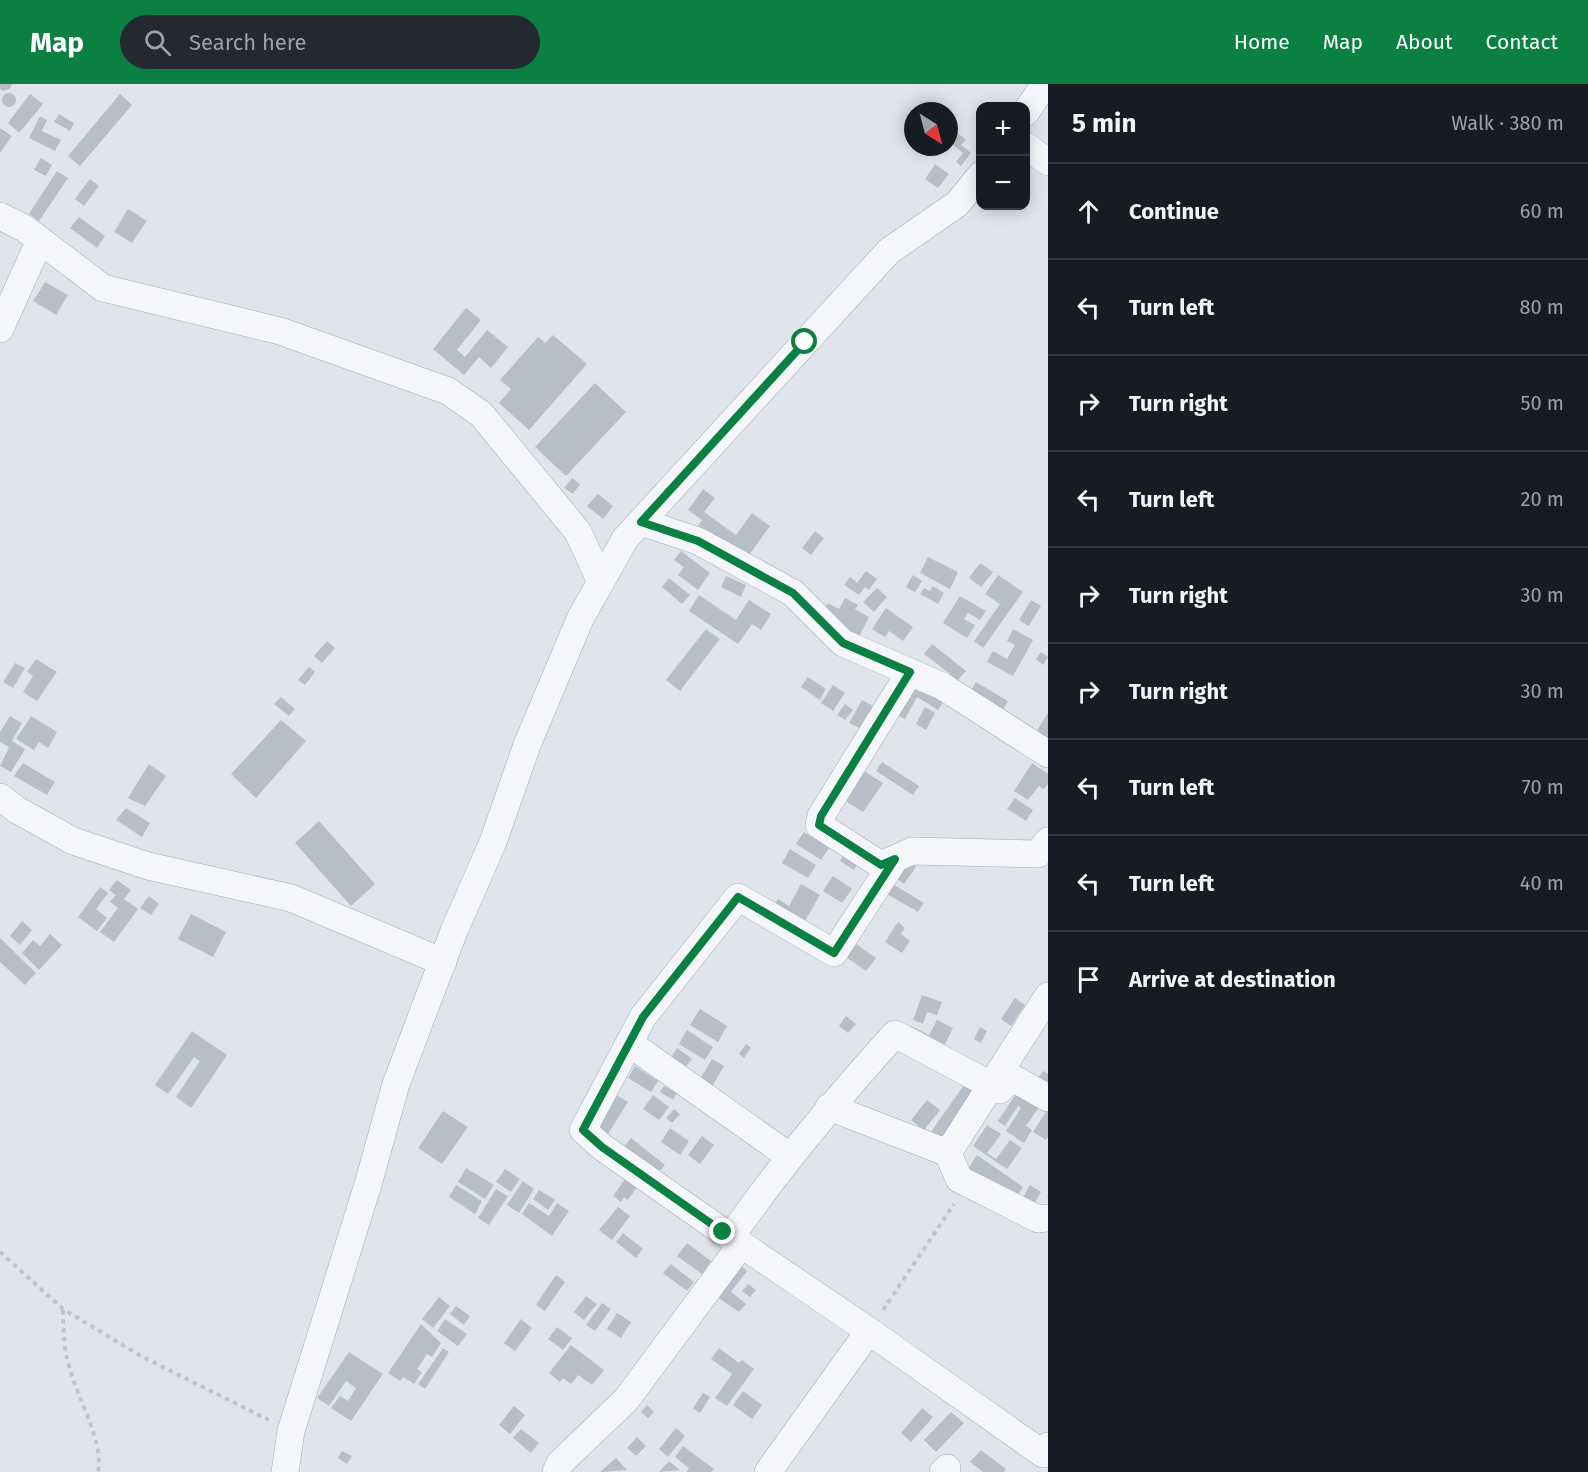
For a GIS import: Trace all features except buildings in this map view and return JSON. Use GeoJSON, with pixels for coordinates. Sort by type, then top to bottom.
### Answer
{"type":"FeatureCollection","features":[{"type":"Feature","properties":{"kind":"street"},"geometry":{"type":"LineString","coordinates":[[1030,106],[1045,84]]}},
{"type":"Feature","properties":{"kind":"street"},"geometry":{"type":"LineString","coordinates":[[1030,149],[1048,162]]}},
{"type":"Feature","properties":{"kind":"street"},"geometry":{"type":"LineString","coordinates":[[285,1472],[291,1431],[369,1181],[396,1084],[442,962],[493,842],[527,746],[571,640],[601,582],[625,539],[889,251],[957,204],[976,181]]}},
{"type":"Feature","properties":{"kind":"street"},"geometry":{"type":"LineString","coordinates":[[0,216],[24,228],[103,288],[280,331],[448,391],[481,414],[578,532],[601,582]]}},
{"type":"Feature","properties":{"kind":"street"},"geometry":{"type":"LineString","coordinates":[[0,329],[40,240]]}},
{"type":"Feature","properties":{"kind":"street"},"geometry":{"type":"LineString","coordinates":[[641,522],[698,541],[793,593],[843,643],[942,686],[1048,754]]}},
{"type":"Feature","properties":{"kind":"street"},"geometry":{"type":"LineString","coordinates":[[910,672],[821,816],[819,825],[881,865],[912,851],[991,855],[1038,854],[1048,841]]}},
{"type":"Feature","properties":{"kind":"street"},"geometry":{"type":"LineString","coordinates":[[0,797],[16,810],[73,841],[148,866],[291,898],[442,962]]}},
{"type":"Feature","properties":{"kind":"street"},"geometry":{"type":"LineString","coordinates":[[895,859],[834,953],[738,897],[643,1017],[583,1130],[602,1147],[1043,1454],[1048,1446]]}},
{"type":"Feature","properties":{"kind":"street"},"geometry":{"type":"LineString","coordinates":[[948,1153],[1048,996]]}},
{"type":"Feature","properties":{"kind":"street"},"geometry":{"type":"LineString","coordinates":[[556,1472],[560,1463],[626,1400],[735,1231],[789,1156],[829,1107],[895,1034],[1000,1090],[1011,1077],[1048,1098]]}},
{"type":"Feature","properties":{"kind":"street"},"geometry":{"type":"LineString","coordinates":[[629,1043],[789,1156]]}},
{"type":"Feature","properties":{"kind":"street"},"geometry":{"type":"LineString","coordinates":[[829,1107],[948,1153],[959,1179],[1038,1219],[1048,1218]]}},
{"type":"Feature","properties":{"kind":"street"},"geometry":{"type":"LineString","coordinates":[[768,1472],[868,1331]]}},
{"type":"Feature","properties":{"kind":"path"},"geometry":{"type":"LineString","coordinates":[[868,1331],[968,1184]]}},
{"type":"Feature","properties":{"kind":"path"},"geometry":{"type":"LineString","coordinates":[[0,1252],[63,1309],[141,1356],[291,1431]]}},
{"type":"Feature","properties":{"kind":"path"},"geometry":{"type":"LineString","coordinates":[[63,1309],[63,1347],[91,1429],[100,1463],[98,1472]]}},
{"type":"Feature","properties":{"kind":"route"},"geometry":{"type":"LineString","coordinates":[[723,1232],[602,1147],[583,1130],[643,1017],[738,897],[834,953],[895,859],[881,865],[819,825],[821,816],[910,672],[843,643],[793,593],[698,541],[641,522],[805,342]]}}]}
